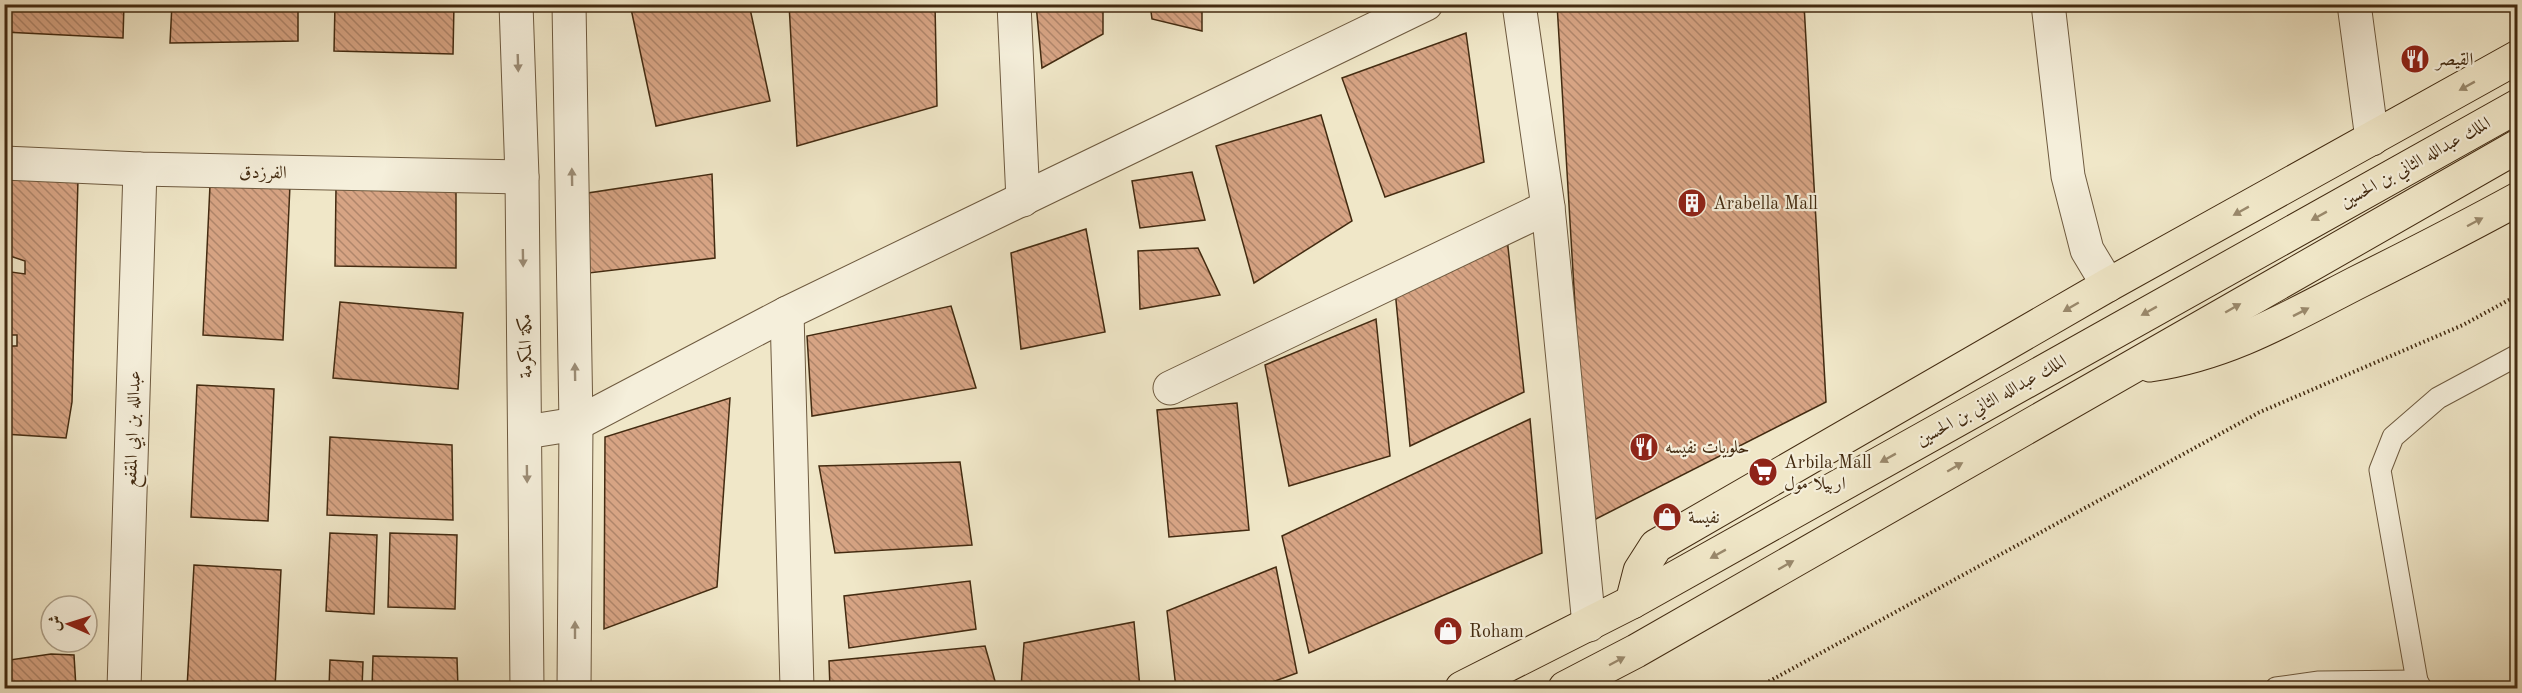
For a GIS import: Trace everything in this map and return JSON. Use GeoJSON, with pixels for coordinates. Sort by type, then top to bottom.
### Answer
{"type":"FeatureCollection","features":[{"type":"Feature","properties":{"kind":"main road"},"geometry":{"type":"LineString","coordinates":[[1632,602],[1640,571],[1656,546],[2108,285],[2517,57]]}},
{"type":"Feature","properties":{"kind":"main road","name":"الملك عبدالله الثاني بن الحسين"},"geometry":{"type":"LineString","coordinates":[[1462,688],[1632,602],[2517,106]]}},
{"type":"Feature","properties":{"kind":"main road","name":"الملك عبدالله الثاني بن الحسين"},"geometry":{"type":"LineString","coordinates":[[1565,688],[1636,651],[2517,146]]}},
{"type":"Feature","properties":{"kind":"main road"},"geometry":{"type":"LineString","coordinates":[[2127,368],[2183,360],[2218,350],[2268,329],[2517,198]]}},
{"type":"Feature","properties":{"kind":"street","name":"مكة المكرمة"},"geometry":{"type":"LineString","coordinates":[[516,4],[522,177],[527,688]]}},
{"type":"Feature","properties":{"kind":"street"},"geometry":{"type":"LineString","coordinates":[[569,4],[576,424],[574,688]]}},
{"type":"Feature","properties":{"kind":"street"},"geometry":{"type":"LineString","coordinates":[[1014,4],[1023,200]]}},
{"type":"Feature","properties":{"kind":"street"},"geometry":{"type":"LineString","coordinates":[[526,432],[576,424],[787,313],[1426,4]]}},
{"type":"Feature","properties":{"kind":"street"},"geometry":{"type":"LineString","coordinates":[[1519,4],[1548,207],[1589,625]]}},
{"type":"Feature","properties":{"kind":"street"},"geometry":{"type":"LineString","coordinates":[[2048,4],[2068,176],[2087,250],[2108,285]]}},
{"type":"Feature","properties":{"kind":"street"},"geometry":{"type":"LineString","coordinates":[[2354,4],[2372,139]]}},
{"type":"Feature","properties":{"kind":"street","name":"الفرزدق"},"geometry":{"type":"LineString","coordinates":[[4,164],[522,177]]}},
{"type":"Feature","properties":{"kind":"street","name":"عبدالله بن ابي المقفع"},"geometry":{"type":"LineString","coordinates":[[124,688],[140,169]]}},
{"type":"Feature","properties":{"kind":"street"},"geometry":{"type":"LineString","coordinates":[[1170,388],[1548,207]]}},
{"type":"Feature","properties":{"kind":"street"},"geometry":{"type":"LineString","coordinates":[[787,313],[797,688]]}},
{"type":"Feature","properties":{"kind":"lane"},"geometry":{"type":"LineString","coordinates":[[2276,688],[2319,682],[2419,685],[2380,470],[2393,436],[2438,398],[2517,355]]}},
{"type":"Feature","properties":{"kind":"path"},"geometry":{"type":"LineString","coordinates":[[1757,688],[2260,412],[2463,325],[2517,295]]}},
{"type":"Feature","properties":{"kind":"building"},"geometry":{"type":"Polygon","coordinates":[[[4,4],[124,4],[123,38],[4,32],[4,4]]]}},
{"type":"Feature","properties":{"kind":"building"},"geometry":{"type":"Polygon","coordinates":[[[172,4],[298,4],[298,41],[170,43],[172,4]]]}},
{"type":"Feature","properties":{"kind":"building"},"geometry":{"type":"Polygon","coordinates":[[[335,4],[454,4],[453,54],[334,51],[335,4]]]}},
{"type":"Feature","properties":{"kind":"building"},"geometry":{"type":"Polygon","coordinates":[[[630,4],[749,4],[770,101],[656,126],[630,4]]]}},
{"type":"Feature","properties":{"kind":"building"},"geometry":{"type":"Polygon","coordinates":[[[789,4],[935,4],[937,106],[797,146],[789,4]]]}},
{"type":"Feature","properties":{"kind":"building"},"geometry":{"type":"Polygon","coordinates":[[[1036,4],[1103,4],[1103,34],[1042,68],[1036,4]]]}},
{"type":"Feature","properties":{"kind":"building"},"geometry":{"type":"Polygon","coordinates":[[[1150,4],[1202,4],[1202,31],[1152,19],[1150,4]]]}},
{"type":"Feature","properties":{"kind":"building","name":"Arabella Mall"},"geometry":{"type":"Polygon","coordinates":[[[1557,4],[1804,4],[1826,402],[1588,523],[1557,4]]]}},
{"type":"Feature","properties":{"kind":"building"},"geometry":{"type":"Polygon","coordinates":[[[1466,33],[1484,162],[1385,197],[1342,78],[1466,33]]]}},
{"type":"Feature","properties":{"kind":"building"},"geometry":{"type":"Polygon","coordinates":[[[1321,115],[1352,221],[1254,283],[1216,146],[1321,115]]]}},
{"type":"Feature","properties":{"kind":"building"},"geometry":{"type":"Polygon","coordinates":[[[1192,172],[1205,220],[1140,228],[1132,181],[1192,172]]]}},
{"type":"Feature","properties":{"kind":"building"},"geometry":{"type":"Polygon","coordinates":[[[712,174],[715,258],[589,273],[588,193],[712,174]]]}},
{"type":"Feature","properties":{"kind":"building"},"geometry":{"type":"Polygon","coordinates":[[[78,179],[72,402],[66,438],[4,434],[4,346],[17,346],[17,335],[4,335],[4,271],[25,274],[25,261],[4,254],[4,180],[78,179]]]}},
{"type":"Feature","properties":{"kind":"building"},"geometry":{"type":"Polygon","coordinates":[[[210,185],[290,185],[283,340],[203,335],[210,185]]]}},
{"type":"Feature","properties":{"kind":"building"},"geometry":{"type":"Polygon","coordinates":[[[336,187],[456,188],[456,268],[335,266],[336,187]]]}},
{"type":"Feature","properties":{"kind":"building"},"geometry":{"type":"Polygon","coordinates":[[[1086,229],[1105,332],[1021,349],[1011,253],[1086,229]]]}},
{"type":"Feature","properties":{"kind":"building"},"geometry":{"type":"Polygon","coordinates":[[[1507,238],[1524,392],[1410,446],[1395,290],[1507,238]]]}},
{"type":"Feature","properties":{"kind":"building"},"geometry":{"type":"Polygon","coordinates":[[[1198,248],[1220,295],[1140,309],[1138,251],[1198,248]]]}},
{"type":"Feature","properties":{"kind":"building"},"geometry":{"type":"Polygon","coordinates":[[[340,302],[463,313],[458,389],[333,378],[340,302]]]}},
{"type":"Feature","properties":{"kind":"building"},"geometry":{"type":"Polygon","coordinates":[[[951,306],[976,388],[812,416],[807,336],[951,306]]]}},
{"type":"Feature","properties":{"kind":"building"},"geometry":{"type":"Polygon","coordinates":[[[1376,319],[1390,456],[1289,486],[1265,365],[1376,319]]]}},
{"type":"Feature","properties":{"kind":"building"},"geometry":{"type":"Polygon","coordinates":[[[197,385],[274,389],[268,521],[191,517],[197,385]]]}},
{"type":"Feature","properties":{"kind":"building"},"geometry":{"type":"Polygon","coordinates":[[[730,398],[717,587],[604,629],[605,437],[730,398]]]}},
{"type":"Feature","properties":{"kind":"building"},"geometry":{"type":"Polygon","coordinates":[[[1237,403],[1249,530],[1169,537],[1157,410],[1237,403]]]}},
{"type":"Feature","properties":{"kind":"building"},"geometry":{"type":"Polygon","coordinates":[[[1530,419],[1542,553],[1309,653],[1282,536],[1530,419]]]}},
{"type":"Feature","properties":{"kind":"building"},"geometry":{"type":"Polygon","coordinates":[[[330,437],[452,445],[453,520],[327,515],[330,437]]]}},
{"type":"Feature","properties":{"kind":"building"},"geometry":{"type":"Polygon","coordinates":[[[960,462],[972,545],[835,553],[819,466],[960,462]]]}},
{"type":"Feature","properties":{"kind":"building"},"geometry":{"type":"Polygon","coordinates":[[[330,533],[377,535],[374,614],[326,611],[330,533]]]}},
{"type":"Feature","properties":{"kind":"building"},"geometry":{"type":"Polygon","coordinates":[[[390,533],[457,535],[455,609],[388,607],[390,533]]]}},
{"type":"Feature","properties":{"kind":"building"},"geometry":{"type":"Polygon","coordinates":[[[194,565],[281,570],[275,688],[187,688],[194,565]]]}},
{"type":"Feature","properties":{"kind":"building"},"geometry":{"type":"Polygon","coordinates":[[[1276,567],[1297,673],[1256,688],[1176,688],[1167,611],[1276,567]]]}},
{"type":"Feature","properties":{"kind":"building"},"geometry":{"type":"Polygon","coordinates":[[[970,581],[976,629],[849,648],[844,596],[970,581]]]}},
{"type":"Feature","properties":{"kind":"building"},"geometry":{"type":"Polygon","coordinates":[[[1134,622],[1140,688],[1021,688],[1024,643],[1134,622]]]}},
{"type":"Feature","properties":{"kind":"building"},"geometry":{"type":"Polygon","coordinates":[[[985,646],[997,688],[830,688],[829,661],[985,646]]]}},
{"type":"Feature","properties":{"kind":"building"},"geometry":{"type":"Polygon","coordinates":[[[51,654],[74,655],[76,688],[5,688],[6,655],[10,660],[51,654]]]}},
{"type":"Feature","properties":{"kind":"building"},"geometry":{"type":"Polygon","coordinates":[[[373,656],[457,658],[458,688],[372,688],[373,656]]]}},
{"type":"Feature","properties":{"kind":"building"},"geometry":{"type":"Polygon","coordinates":[[[330,660],[363,662],[362,688],[329,688],[330,660]]]}},
{"type":"Feature","properties":{"kind":"place","name":"القيصر"},"geometry":{"type":"Point","coordinates":[2415,59]}},
{"type":"Feature","properties":{"kind":"place","name":"Arabella Mall"},"geometry":{"type":"Point","coordinates":[1692,203]}},
{"type":"Feature","properties":{"kind":"place","name":"حلويات نفيسه"},"geometry":{"type":"Point","coordinates":[1644,447]}},
{"type":"Feature","properties":{"kind":"place","name":"Arbila Mall اربيلا مول"},"geometry":{"type":"Point","coordinates":[1763,472]}},
{"type":"Feature","properties":{"kind":"place","name":"نفيسة"},"geometry":{"type":"Point","coordinates":[1667,517]}},
{"type":"Feature","properties":{"kind":"place","name":"Roham"},"geometry":{"type":"Point","coordinates":[1448,631]}}]}
